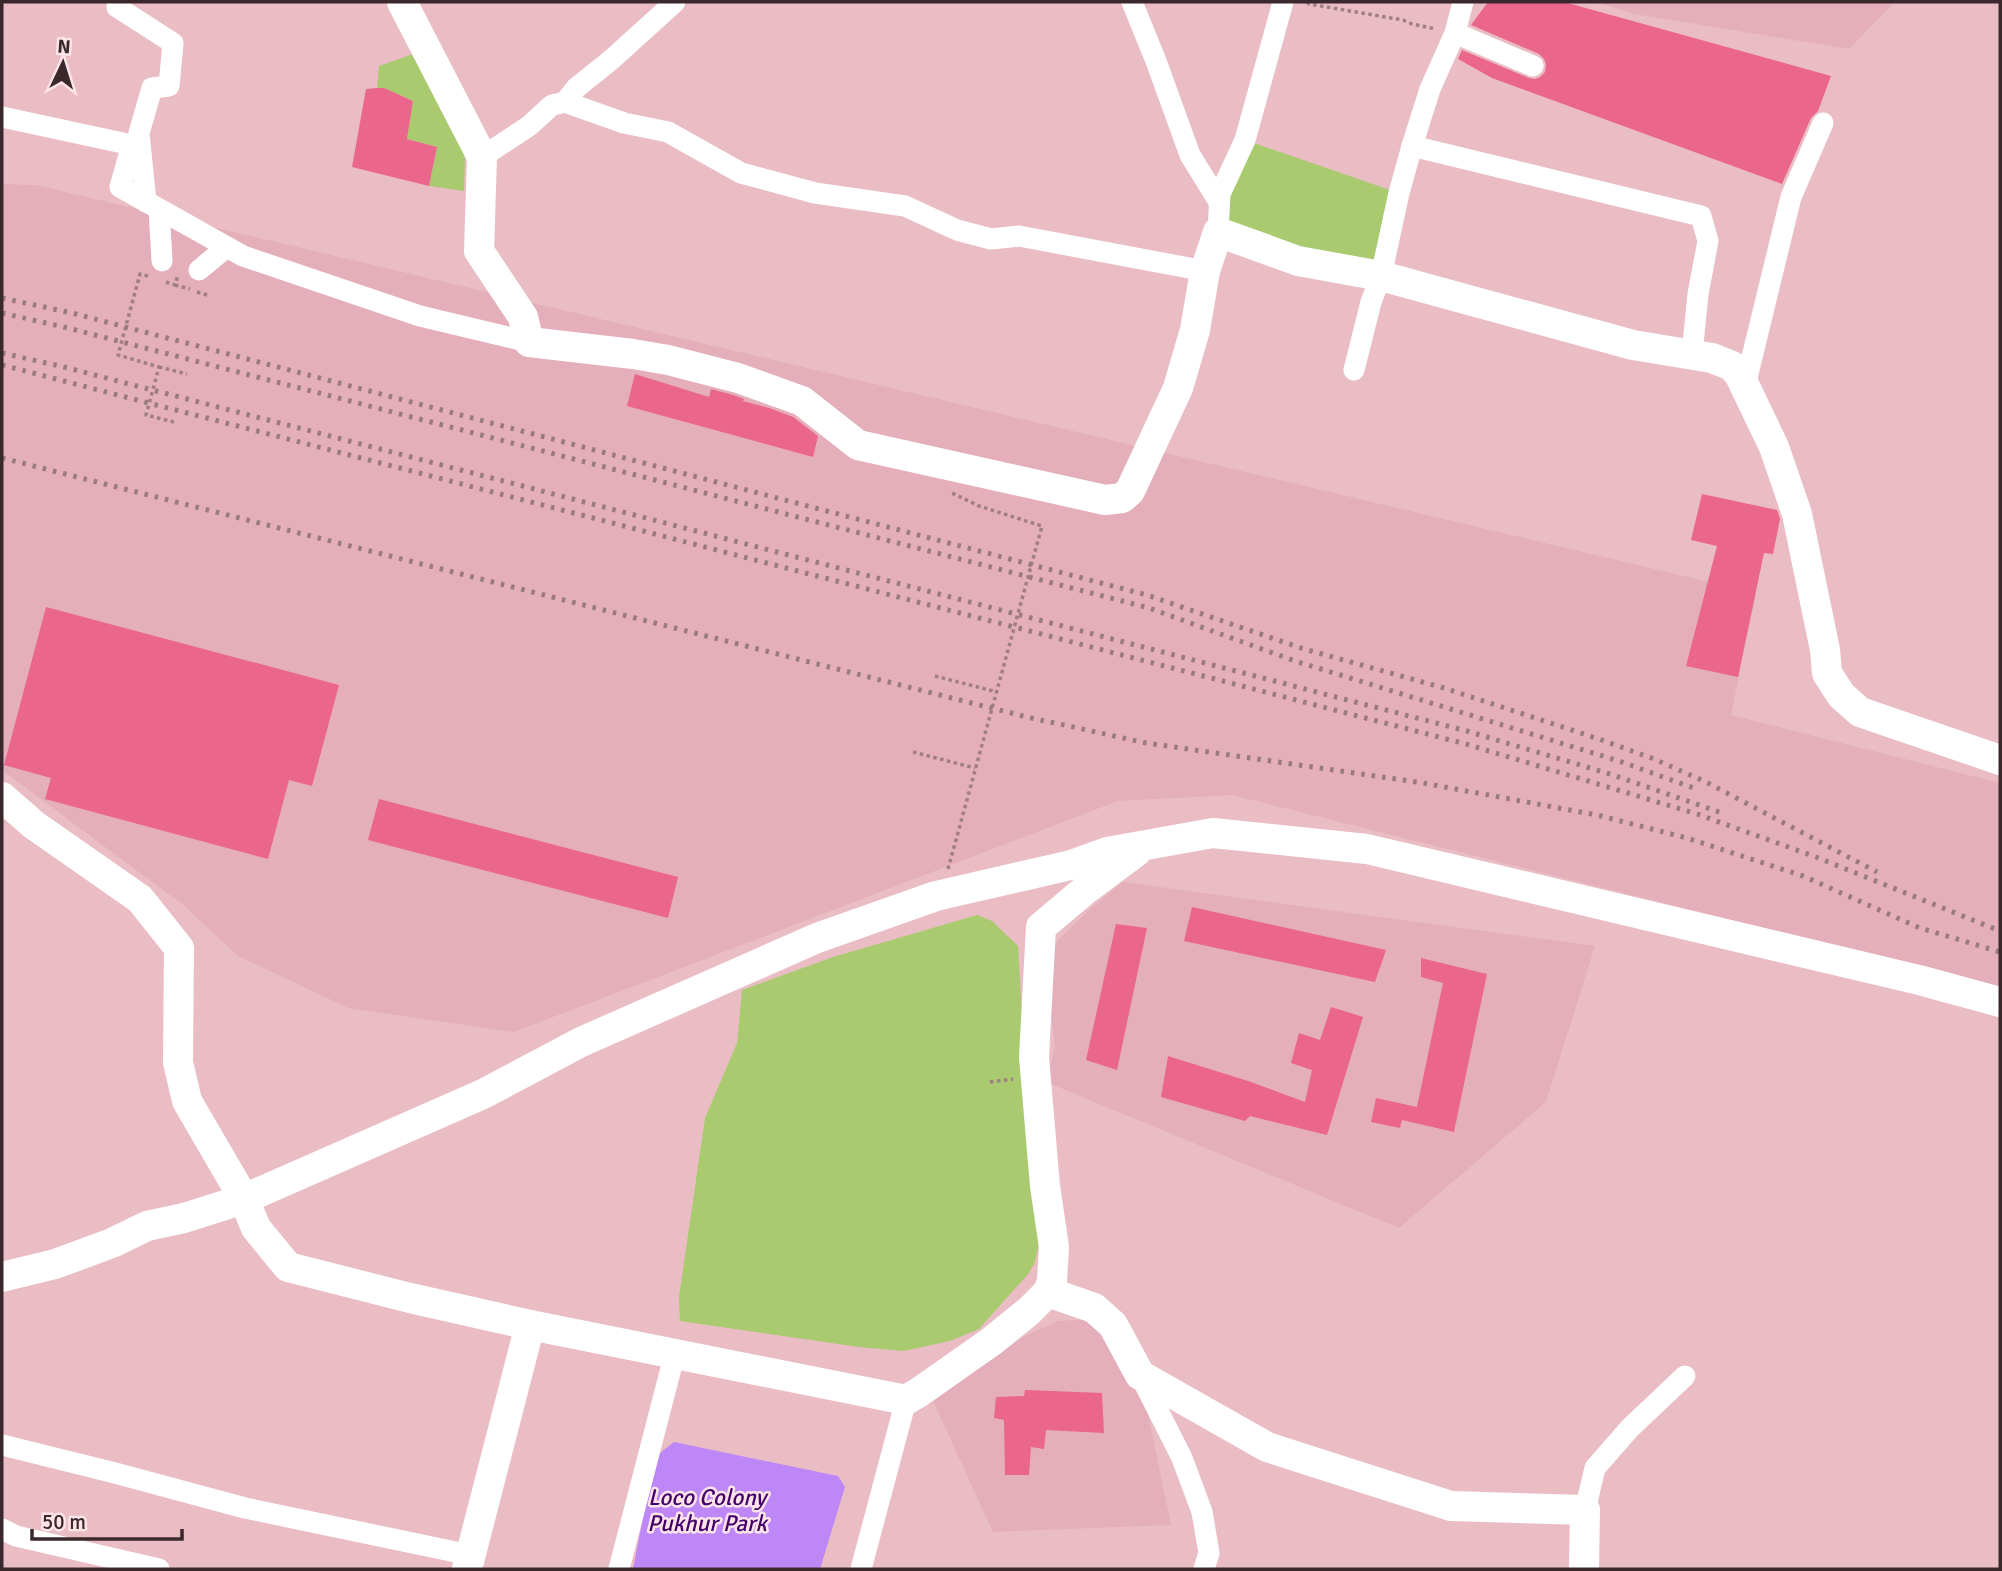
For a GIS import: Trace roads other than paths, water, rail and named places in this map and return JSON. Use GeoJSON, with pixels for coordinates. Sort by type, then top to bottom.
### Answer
{"type":"FeatureCollection","features":[{"type":"Feature","properties":{"kind":"main road"},"geometry":{"type":"LineString","coordinates":[[402,2],[482,156],[480,251],[523,317],[529,342],[668,360],[738,378],[802,401],[858,445],[1105,500],[1122,498],[1130,491],[1178,388],[1195,330],[1205,271],[1218,232],[1298,261],[1381,276],[1633,345],[1712,358],[1732,366],[1739,374],[1774,447],[1797,514],[1825,650],[1827,673],[1841,695],[1860,712],[2000,760]]}},
{"type":"Feature","properties":{"kind":"main road"},"geometry":{"type":"LineString","coordinates":[[2,797],[34,825],[140,899],[179,948],[178,1062],[187,1101],[244,1199],[256,1228],[288,1267],[530,1325],[906,1399],[992,1342],[1048,1292],[1052,1281],[1054,1247],[1045,1186],[1034,1057],[1041,927],[1144,846]]}},
{"type":"Feature","properties":{"kind":"main road"},"geometry":{"type":"LineString","coordinates":[[2,1276],[55,1264],[112,1243],[147,1226],[244,1199],[483,1094],[581,1042],[817,938],[936,896],[1071,865],[1107,852],[1213,833],[1367,849],[1919,980],[2000,1002]]}},
{"type":"Feature","properties":{"kind":"main road"},"geometry":{"type":"LineString","coordinates":[[1048,1292],[1094,1308],[1113,1325],[1140,1375],[1267,1447],[1451,1506],[1585,1510],[1584,1569]]}},
{"type":"Feature","properties":{"kind":"main road"},"geometry":{"type":"LineString","coordinates":[[468,1562],[530,1325]]}},
{"type":"Feature","properties":{"kind":"street"},"geometry":{"type":"LineString","coordinates":[[118,2],[117,7],[173,43],[169,86],[152,88],[139,133],[153,205],[171,273],[227,247]]}},
{"type":"Feature","properties":{"kind":"street"},"geometry":{"type":"LineString","coordinates":[[565,102],[576,88],[675,2]]}},
{"type":"Feature","properties":{"kind":"street"},"geometry":{"type":"LineString","coordinates":[[1132,2],[1190,155],[1219,202]]}},
{"type":"Feature","properties":{"kind":"street"},"geometry":{"type":"LineString","coordinates":[[1218,232],[1220,194],[1245,140],[1283,2]]}},
{"type":"Feature","properties":{"kind":"street"},"geometry":{"type":"LineString","coordinates":[[1354,370],[1371,302],[1381,276],[1412,146],[1430,89],[1455,33],[1463,2]]}},
{"type":"Feature","properties":{"kind":"street"},"geometry":{"type":"LineString","coordinates":[[1455,33],[1533,66]]}},
{"type":"Feature","properties":{"kind":"street"},"geometry":{"type":"LineString","coordinates":[[482,156],[529,126],[552,105],[565,102],[624,123],[668,132],[741,173],[815,193],[905,206],[957,230],[991,239],[1019,236],[1205,271]]}},
{"type":"Feature","properties":{"kind":"street"},"geometry":{"type":"LineString","coordinates":[[2,117],[132,145],[120,187],[243,256],[421,317],[529,342]]}},
{"type":"Feature","properties":{"kind":"street"},"geometry":{"type":"LineString","coordinates":[[1745,386],[1791,197],[1823,123]]}},
{"type":"Feature","properties":{"kind":"street"},"geometry":{"type":"LineString","coordinates":[[1412,146],[1702,216],[1709,241],[1698,294],[1692,354]]}},
{"type":"Feature","properties":{"kind":"street"},"geometry":{"type":"LineString","coordinates":[[619,1569],[676,1353]]}},
{"type":"Feature","properties":{"kind":"street"},"geometry":{"type":"LineString","coordinates":[[1140,1375],[1182,1458],[1202,1513],[1209,1553],[1204,1569]]}},
{"type":"Feature","properties":{"kind":"street"},"geometry":{"type":"LineString","coordinates":[[1585,1510],[1595,1468],[1630,1427],[1685,1376]]}},
{"type":"Feature","properties":{"kind":"street"},"geometry":{"type":"LineString","coordinates":[[861,1569],[906,1399]]}},
{"type":"Feature","properties":{"kind":"street"},"geometry":{"type":"LineString","coordinates":[[2,1445],[468,1562]]}},
{"type":"Feature","properties":{"kind":"street"},"geometry":{"type":"LineString","coordinates":[[2,1529],[16,1536],[159,1569]]}},
{"type":"Feature","properties":{"kind":"water","name":"Loco Colony Pukhur Park"},"geometry":{"type":"Polygon","coordinates":[[[674,1442],[838,1476],[845,1487],[820,1569],[633,1569],[655,1457],[674,1442]]]}},
{"type":"Feature","properties":{"kind":"railway"},"geometry":{"type":"LineString","coordinates":[[2,298],[72,313],[1147,595],[1304,649],[1444,688],[1654,759],[1706,782],[1877,872]]}},
{"type":"Feature","properties":{"kind":"railway"},"geometry":{"type":"LineString","coordinates":[[2,313],[1149,608],[1295,661],[1619,761],[1699,790]]}},
{"type":"Feature","properties":{"kind":"railway"},"geometry":{"type":"LineString","coordinates":[[2,353],[1467,731],[1610,774],[1722,813]]}},
{"type":"Feature","properties":{"kind":"railway"},"geometry":{"type":"LineString","coordinates":[[2,365],[1466,744],[1697,814],[1816,857],[2000,931]]}},
{"type":"Feature","properties":{"kind":"railway"},"geometry":{"type":"LineString","coordinates":[[2,458],[1027,717],[1146,743],[1423,783],[1597,815],[1687,838],[1803,876],[1920,928],[2000,952]]}}]}
